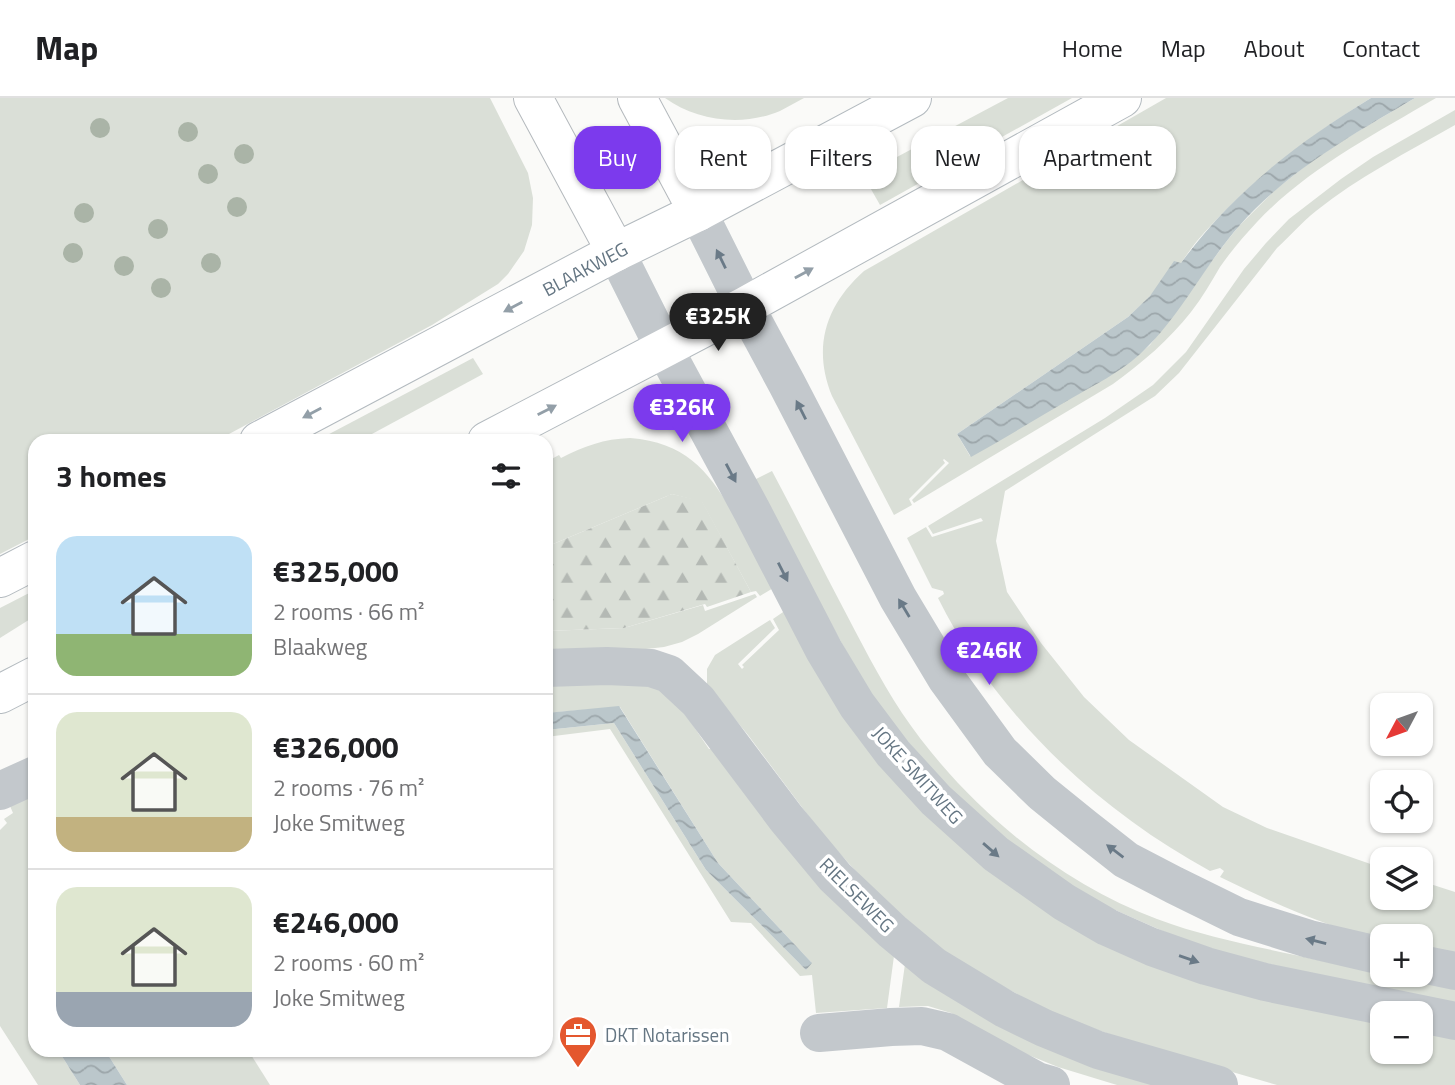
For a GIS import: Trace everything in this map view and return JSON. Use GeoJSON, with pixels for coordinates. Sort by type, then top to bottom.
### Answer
{"type":"FeatureCollection","features":[{"type":"Feature","properties":{"kind":"main road"},"geometry":{"type":"LineString","coordinates":[[534,98],[616,252]]}},
{"type":"Feature","properties":{"kind":"main road"},"geometry":{"type":"LineString","coordinates":[[637,98],[698,212]]}},
{"type":"Feature","properties":{"kind":"main road","name":"BLAAKWEG"},"geometry":{"type":"LineString","coordinates":[[272,434],[912,98]]}},
{"type":"Feature","properties":{"kind":"main road"},"geometry":{"type":"LineString","coordinates":[[499,434],[745,306],[1122,98]]}},
{"type":"Feature","properties":{"kind":"main road"},"geometry":{"type":"LineString","coordinates":[[0,578],[28,564]]}},
{"type":"Feature","properties":{"kind":"main road"},"geometry":{"type":"LineString","coordinates":[[0,694],[28,680]]}},
{"type":"Feature","properties":{"kind":"street"},"geometry":{"type":"LineString","coordinates":[[698,212],[898,597],[946,678],[1000,752],[1042,793],[1126,860],[1240,917],[1308,939],[1370,953]]}},
{"type":"Feature","properties":{"kind":"street","name":"JOKE SMITWEG"},"geometry":{"type":"LineString","coordinates":[[616,252],[824,650],[858,705],[893,752],[936,800],[996,854],[1064,902],[1107,927],[1152,947],[1206,966],[1265,982],[1455,1021]]}},
{"type":"Feature","properties":{"kind":"street","name":"RIELSEWEG"},"geometry":{"type":"LineString","coordinates":[[553,668],[618,666],[652,668],[668,674],[698,701],[786,818],[835,877],[891,931],[934,966],[1005,1009],[1044,1028],[1098,1050],[1219,1085]]}},
{"type":"Feature","properties":{"kind":"street"},"geometry":{"type":"LineString","coordinates":[[0,791],[28,778]]}},
{"type":"Feature","properties":{"kind":"street"},"geometry":{"type":"LineString","coordinates":[[1433,966],[1455,971]]}},
{"type":"Feature","properties":{"kind":"street"},"geometry":{"type":"LineString","coordinates":[[819,1033],[922,1026],[948,1032],[1037,1081],[1051,1085]]}},
{"type":"Feature","properties":{"kind":"green space"},"geometry":{"type":"Polygon","coordinates":[[[0,98],[490,98],[528,173],[533,198],[532,225],[524,251],[498,284],[432,325],[229,434],[28,434],[28,540],[0,554],[0,98]]]}},
{"type":"Feature","properties":{"kind":"green space"},"geometry":{"type":"Polygon","coordinates":[[[665,98],[804,98],[765,116],[735,120],[691,112],[665,98]]]}},
{"type":"Feature","properties":{"kind":"green space"},"geometry":{"type":"Polygon","coordinates":[[[1008,98],[1072,98],[1005,135],[1005,126],[955,126],[1008,98]]]}},
{"type":"Feature","properties":{"kind":"green space"},"geometry":{"type":"Polygon","coordinates":[[[1166,98],[1371,98],[1323,129],[1257,181],[1216,220],[1175,270],[1128,317],[957,434],[970,456],[1119,370],[1150,345],[1239,226],[1275,190],[1308,164],[1415,98],[1436,98],[1319,169],[1276,203],[1233,249],[1183,322],[1155,351],[1124,376],[914,503],[912,500],[949,463],[944,459],[945,463],[909,499],[912,505],[894,515],[832,396],[826,378],[823,344],[826,328],[840,298],[864,271],[1019,182],[1019,189],[1176,189],[1176,126],[1117,126],[1166,98]]]}},
{"type":"Feature","properties":{"kind":"green space"},"geometry":{"type":"Polygon","coordinates":[[[1455,110],[1455,125],[1349,187],[1301,224],[1277,248],[1179,373],[1155,396],[1005,491],[996,541],[1007,592],[1041,643],[1084,697],[1129,740],[1223,807],[1267,828],[1370,864],[1370,910],[1433,910],[1433,885],[1455,892],[1455,957],[1433,952],[1433,924],[1370,924],[1370,937],[1340,928],[1280,905],[1220,877],[1224,871],[1220,868],[1210,871],[1128,819],[1053,755],[989,681],[938,598],[944,594],[943,591],[932,588],[907,538],[926,527],[932,537],[983,521],[981,518],[933,534],[928,526],[1105,418],[1153,385],[1186,352],[1244,269],[1289,219],[1373,157],[1455,110]]]}},
{"type":"Feature","properties":{"kind":"green space"},"geometry":{"type":"Polygon","coordinates":[[[911,150],[911,188],[880,205],[871,189],[897,189],[897,157],[911,150]]]}},
{"type":"Feature","properties":{"kind":"green space"},"geometry":{"type":"Polygon","coordinates":[[[473,358],[483,374],[372,434],[329,434],[473,358]]]}},
{"type":"Feature","properties":{"kind":"green space"},"geometry":{"type":"Polygon","coordinates":[[[630,438],[651,441],[669,447],[697,465],[720,491],[775,587],[760,596],[756,591],[751,592],[702,502],[672,494],[553,544],[553,458],[559,455],[561,458],[611,440],[630,438]]]}},
{"type":"Feature","properties":{"kind":"green space"},"geometry":{"type":"Polygon","coordinates":[[[772,471],[870,659],[902,713],[953,778],[1014,836],[1048,861],[1119,903],[1157,919],[1226,940],[1370,971],[1370,986],[1206,950],[1081,895],[968,811],[876,705],[752,481],[772,471]]]}},
{"type":"Feature","properties":{"kind":"green space"},"geometry":{"type":"Polygon","coordinates":[[[672,494],[702,501],[751,592],[707,607],[705,604],[624,628],[553,631],[553,544],[672,494]]]}},
{"type":"Feature","properties":{"kind":"green space"},"geometry":{"type":"Polygon","coordinates":[[[28,594],[28,620],[0,638],[0,608],[28,594]]]}},
{"type":"Feature","properties":{"kind":"green space"},"geometry":{"type":"Polygon","coordinates":[[[755,594],[757,597],[698,634],[664,647],[553,650],[553,631],[624,628],[703,605],[705,611],[755,594]]]}},
{"type":"Feature","properties":{"kind":"green space"},"geometry":{"type":"Polygon","coordinates":[[[786,610],[982,862],[1370,1015],[1370,1064],[1433,1064],[1433,1031],[1455,1037],[1455,1085],[1277,1085],[1146,1047],[1058,1016],[954,960],[874,891],[822,834],[707,685],[707,669],[715,655],[770,620],[775,628],[738,664],[742,669],[742,665],[779,630],[773,619],[786,610]]]}},
{"type":"Feature","properties":{"kind":"green space"},"geometry":{"type":"Polygon","coordinates":[[[553,684],[647,685],[669,694],[709,749],[894,956],[887,1008],[816,1013],[812,975],[800,976],[751,923],[731,922],[610,729],[553,736],[553,729],[614,723],[706,870],[806,970],[811,962],[718,863],[620,707],[553,712],[553,684]]]}},
{"type":"Feature","properties":{"kind":"green space"},"geometry":{"type":"Polygon","coordinates":[[[28,798],[28,1057],[62,1057],[80,1085],[38,1085],[0,1026],[0,830],[7,823],[4,819],[13,813],[10,806],[28,798]]]}},
{"type":"Feature","properties":{"kind":"green space"},"geometry":{"type":"Polygon","coordinates":[[[905,964],[1158,1085],[1117,1085],[1058,1067],[1021,1052],[951,1013],[928,1006],[899,1007],[905,964]]]}},
{"type":"Feature","properties":{"kind":"green space"},"geometry":{"type":"Polygon","coordinates":[[[1433,984],[1455,989],[1455,1005],[1374,987],[1433,987],[1433,984]]]}},
{"type":"Feature","properties":{"kind":"green space"},"geometry":{"type":"Polygon","coordinates":[[[109,1057],[252,1057],[270,1085],[127,1085],[109,1057]]]}},
{"type":"Feature","properties":{"kind":"water"},"geometry":{"type":"Polygon","coordinates":[[[1371,98],[1415,98],[1300,170],[1259,205],[1227,241],[1167,325],[1139,355],[1106,378],[971,457],[957,434],[1128,317],[1150,296],[1174,261],[1181,263],[1244,192],[1292,151],[1371,98]]]}},
{"type":"Feature","properties":{"kind":"water"},"geometry":{"type":"Polygon","coordinates":[[[619,706],[718,863],[812,963],[806,970],[706,870],[614,723],[553,729],[553,712],[619,706]]]}},
{"type":"Feature","properties":{"kind":"water"},"geometry":{"type":"Polygon","coordinates":[[[62,1057],[109,1057],[127,1085],[80,1085],[62,1057]]]}},
{"type":"Feature","properties":{"kind":"place","name":"DKT Notarissen"},"geometry":{"type":"Point","coordinates":[578,1069]}}]}
